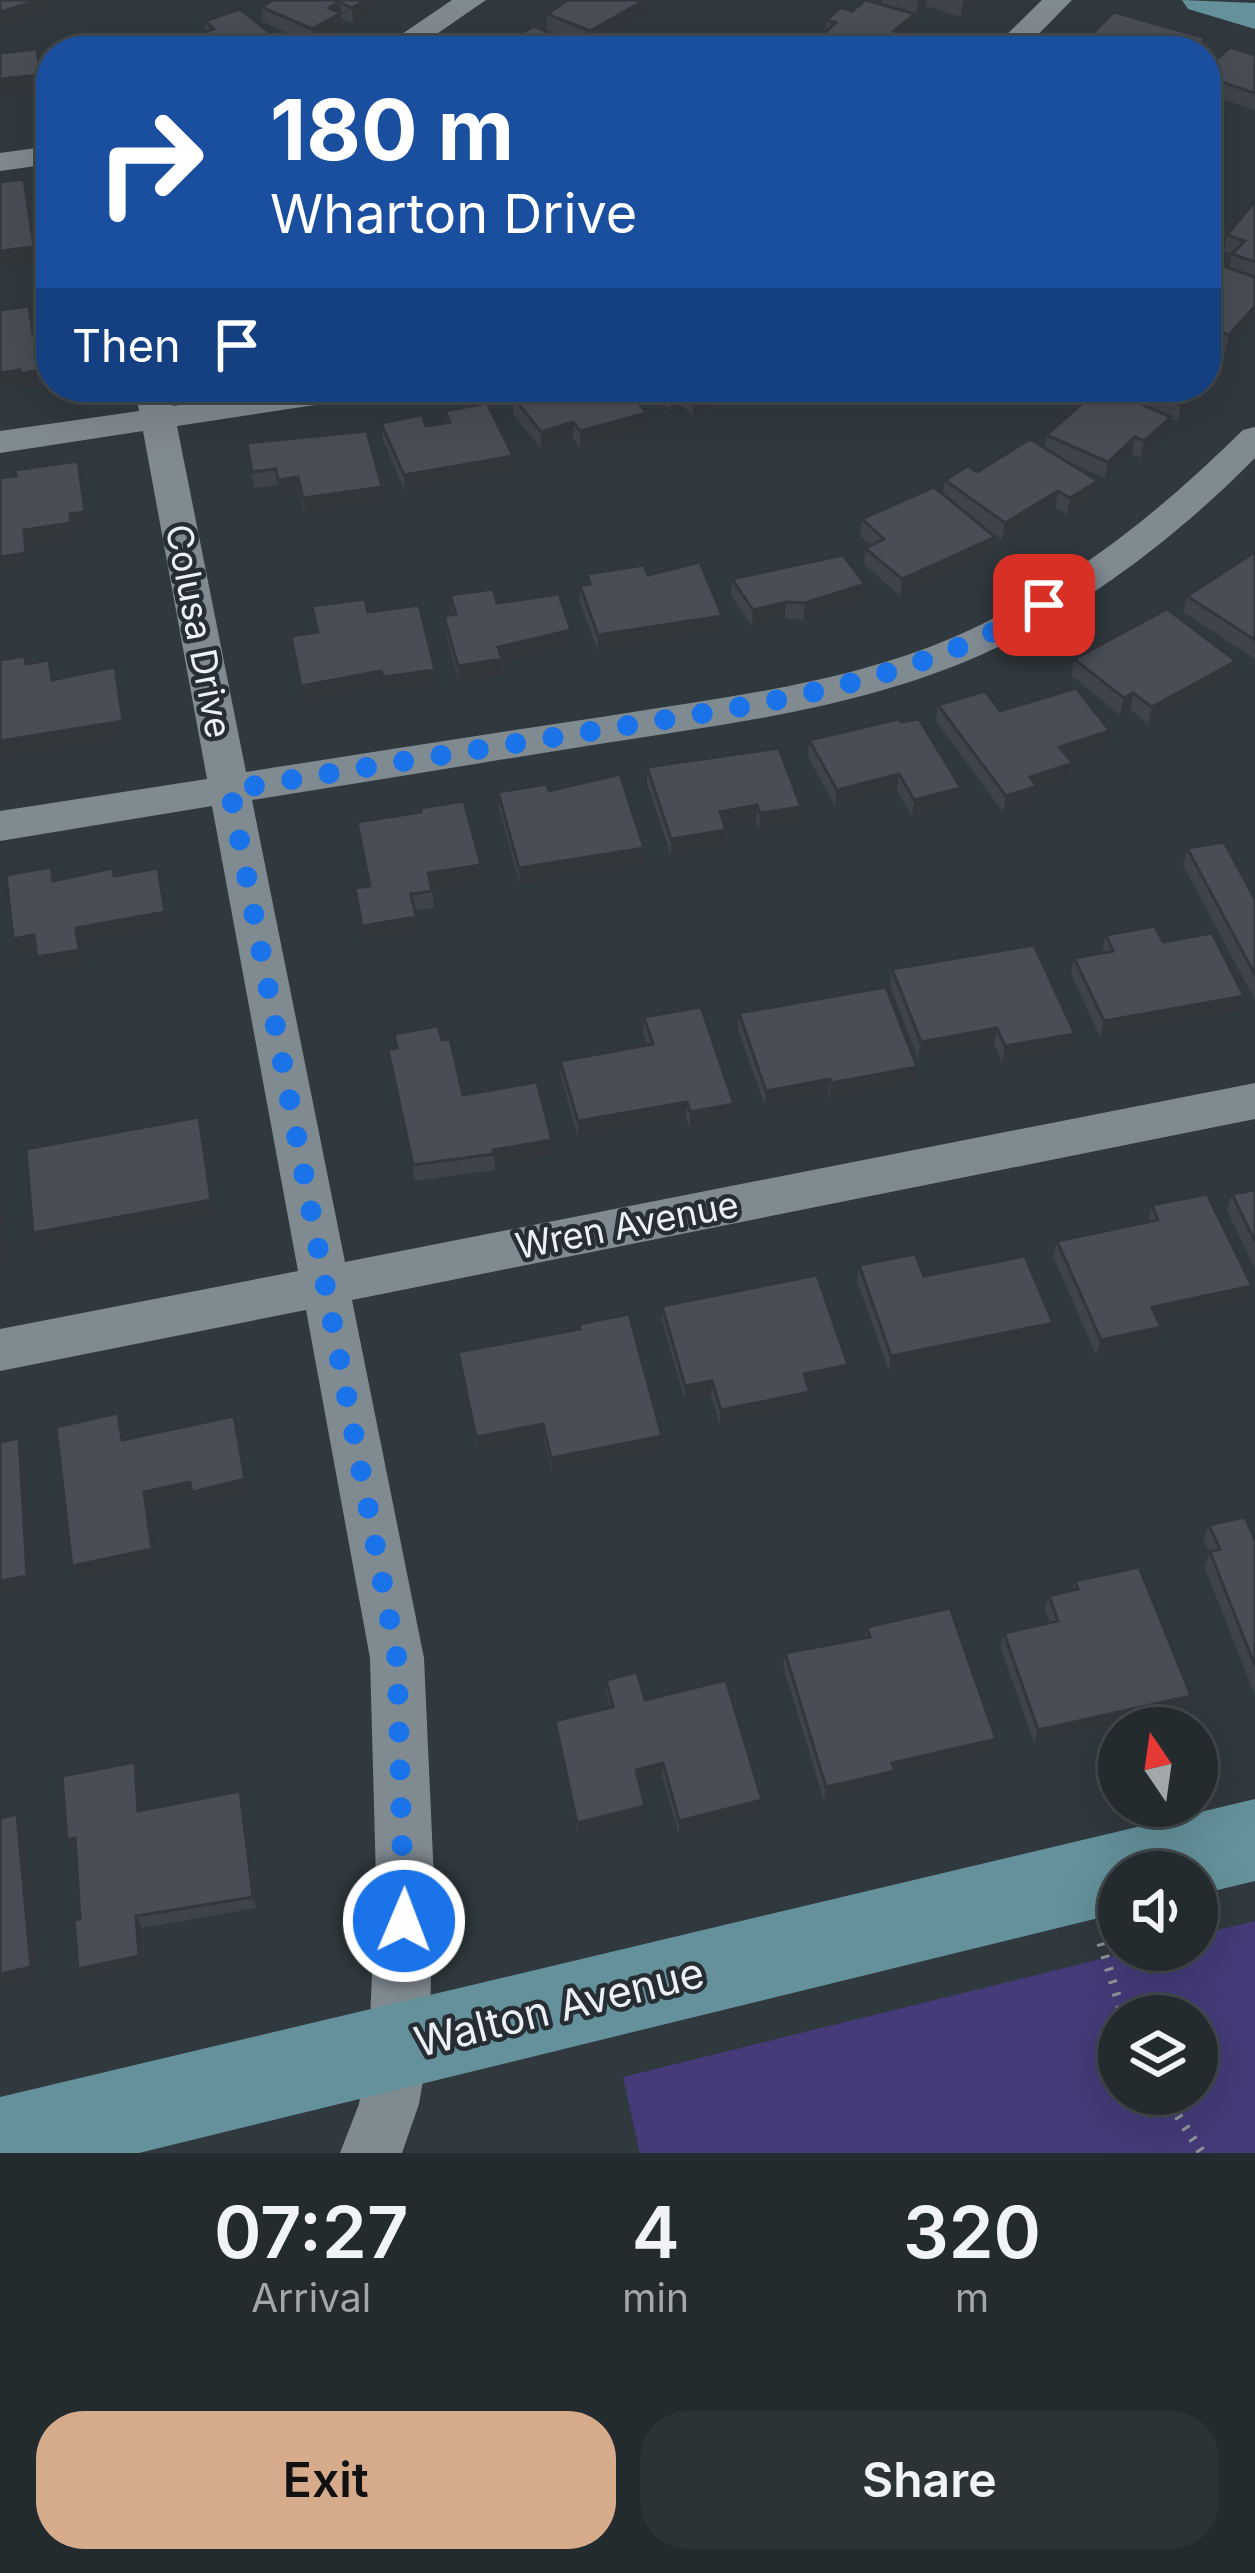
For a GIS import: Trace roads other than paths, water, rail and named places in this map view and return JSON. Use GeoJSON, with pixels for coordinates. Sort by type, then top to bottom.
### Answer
{"type":"FeatureCollection","features":[{"type":"Feature","properties":{"kind":"street"},"geometry":{"type":"LineString","coordinates":[[416,36],[472,0]]}},
{"type":"Feature","properties":{"kind":"street"},"geometry":{"type":"LineString","coordinates":[[1021,36],[1058,0]]}},
{"type":"Feature","properties":{"kind":"street"},"geometry":{"type":"LineString","coordinates":[[1203,0],[1255,16]]}},
{"type":"Feature","properties":{"kind":"street"},"geometry":{"type":"LineString","coordinates":[[0,162],[36,157]]}},
{"type":"Feature","properties":{"kind":"street"},"geometry":{"type":"LineString","coordinates":[[0,442],[155,403]]}},
{"type":"Feature","properties":{"kind":"street","name":"Colusa Drive"},"geometry":{"type":"LineString","coordinates":[[155,403],[397,1658],[405,1880],[399,2045],[389,2104],[371,2153]]}},
{"type":"Feature","properties":{"kind":"street"},"geometry":{"type":"LineString","coordinates":[[0,826],[699,714],[872,679],[930,661],[1044,605],[1203,493],[1255,438]]}},
{"type":"Feature","properties":{"kind":"street","name":"Wren Avenue"},"geometry":{"type":"LineString","coordinates":[[0,1349],[1255,1101]]}},
{"type":"Feature","properties":{"kind":"street","name":"Walton Avenue"},"geometry":{"type":"LineString","coordinates":[[1208,1851],[1255,1840]]}},
{"type":"Feature","properties":{"kind":"street","name":"Walton Avenue"},"geometry":{"type":"LineString","coordinates":[[0,2142],[1098,1877]]}}]}
